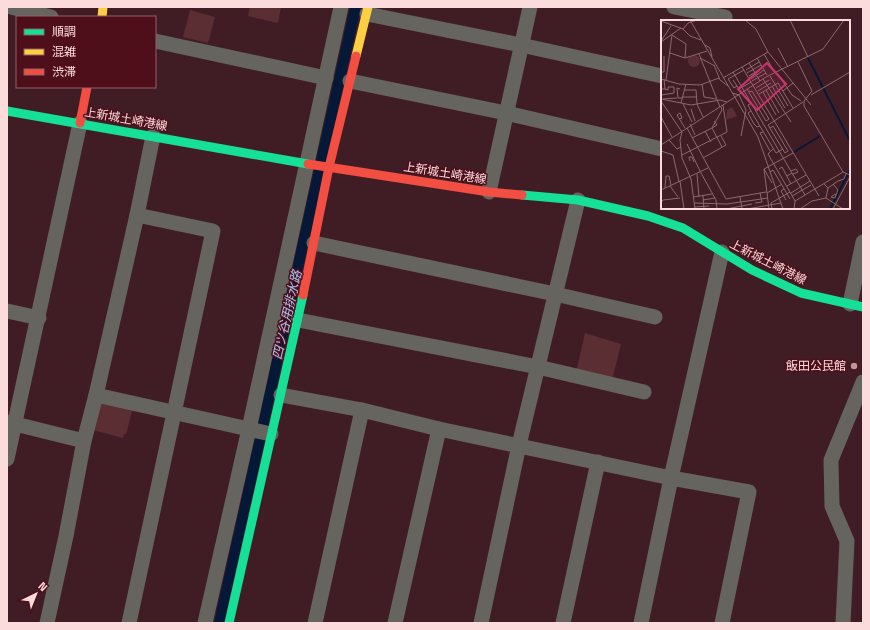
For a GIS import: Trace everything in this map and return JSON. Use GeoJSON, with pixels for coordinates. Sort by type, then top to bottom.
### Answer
{"type":"FeatureCollection","features":[{"type":"Feature","properties":{"kind":"main road"},"geometry":{"type":"LineString","coordinates":[[229,623],[298,320],[328,167],[367,10]]}},
{"type":"Feature","properties":{"kind":"main road"},"geometry":{"type":"LineString","coordinates":[[80,123],[87,88]]}},
{"type":"Feature","properties":{"kind":"main road","name":"上新城土崎港線"},"geometry":{"type":"LineString","coordinates":[[7,111],[328,167],[489,192],[578,200],[655,218],[683,228],[752,270],[801,293],[857,306]]}},
{"type":"Feature","properties":{"kind":"street"},"geometry":{"type":"LineString","coordinates":[[12,7],[47,16]]}},
{"type":"Feature","properties":{"kind":"street"},"geometry":{"type":"LineString","coordinates":[[205,623],[251,430],[310,164],[326,78],[342,7]]}},
{"type":"Feature","properties":{"kind":"street"},"geometry":{"type":"LineString","coordinates":[[489,192],[530,7]]}},
{"type":"Feature","properties":{"kind":"street"},"geometry":{"type":"LineString","coordinates":[[674,7],[725,15]]}},
{"type":"Feature","properties":{"kind":"street"},"geometry":{"type":"LineString","coordinates":[[367,10],[661,76]]}},
{"type":"Feature","properties":{"kind":"street"},"geometry":{"type":"LineString","coordinates":[[156,41],[326,78]]}},
{"type":"Feature","properties":{"kind":"street"},"geometry":{"type":"LineString","coordinates":[[350,81],[506,113],[661,149]]}},
{"type":"Feature","properties":{"kind":"street"},"geometry":{"type":"LineString","coordinates":[[7,459],[11,423],[39,318],[80,123]]}},
{"type":"Feature","properties":{"kind":"street"},"geometry":{"type":"LineString","coordinates":[[47,623],[66,536],[84,441],[137,215],[153,136]]}},
{"type":"Feature","properties":{"kind":"street"},"geometry":{"type":"LineString","coordinates":[[481,623],[519,445],[578,200]]}},
{"type":"Feature","properties":{"kind":"street"},"geometry":{"type":"LineString","coordinates":[[129,623],[213,231],[137,215]]}},
{"type":"Feature","properties":{"kind":"street"},"geometry":{"type":"LineString","coordinates":[[857,306],[863,242]]}},
{"type":"Feature","properties":{"kind":"street"},"geometry":{"type":"LineString","coordinates":[[314,243],[555,294],[655,317]]}},
{"type":"Feature","properties":{"kind":"street"},"geometry":{"type":"LineString","coordinates":[[641,623],[671,478],[722,252]]}},
{"type":"Feature","properties":{"kind":"street"},"geometry":{"type":"LineString","coordinates":[[7,311],[39,318]]}},
{"type":"Feature","properties":{"kind":"street"},"geometry":{"type":"LineString","coordinates":[[298,320],[538,367],[644,392]]}},
{"type":"Feature","properties":{"kind":"street"},"geometry":{"type":"LineString","coordinates":[[843,623],[848,541],[832,506],[832,460],[863,382]]}},
{"type":"Feature","properties":{"kind":"street"},"geometry":{"type":"LineString","coordinates":[[96,395],[271,434]]}},
{"type":"Feature","properties":{"kind":"street"},"geometry":{"type":"LineString","coordinates":[[281,395],[362,410],[439,430],[519,445],[671,478],[749,492],[722,623]]}},
{"type":"Feature","properties":{"kind":"street"},"geometry":{"type":"LineString","coordinates":[[315,623],[362,410]]}},
{"type":"Feature","properties":{"kind":"street"},"geometry":{"type":"LineString","coordinates":[[11,423],[84,441]]}},
{"type":"Feature","properties":{"kind":"street"},"geometry":{"type":"LineString","coordinates":[[395,623],[439,430]]}},
{"type":"Feature","properties":{"kind":"street"},"geometry":{"type":"LineString","coordinates":[[563,623],[598,462]]}},
{"type":"Feature","properties":{"kind":"shaded area"},"geometry":{"type":"Polygon","coordinates":[[[250,7],[281,7],[278,23],[248,16],[250,7]]]}},
{"type":"Feature","properties":{"kind":"shaded area"},"geometry":{"type":"Polygon","coordinates":[[[190,10],[215,17],[208,43],[183,37],[190,10]]]}},
{"type":"Feature","properties":{"kind":"shaded area"},"geometry":{"type":"Polygon","coordinates":[[[585,333],[621,344],[612,381],[576,372],[585,333]]]}},
{"type":"Feature","properties":{"kind":"shaded area"},"geometry":{"type":"Polygon","coordinates":[[[105,401],[133,408],[126,434],[124,434],[123,438],[93,430],[99,404],[105,401]]]}},
{"type":"Feature","properties":{"kind":"water","name":"四ツ谷用排水路"},"geometry":{"type":"Polygon","coordinates":[[[350,7],[361,7],[224,623],[214,623],[350,7]]]}},
{"type":"Feature","properties":{"kind":"traffic: fast"},"geometry":{"type":"LineString","coordinates":[[7,111],[308,164]]}},
{"type":"Feature","properties":{"kind":"traffic: fast"},"geometry":{"type":"LineString","coordinates":[[522,195],[578,200],[648,216],[683,228],[752,270],[801,293],[863,307]]}},
{"type":"Feature","properties":{"kind":"traffic: fast"},"geometry":{"type":"LineString","coordinates":[[229,623],[303,295]]}},
{"type":"Feature","properties":{"kind":"traffic: slow"},"geometry":{"type":"LineString","coordinates":[[102,16],[103,7]]}},
{"type":"Feature","properties":{"kind":"traffic: slow"},"geometry":{"type":"LineString","coordinates":[[356,56],[368,7]]}},
{"type":"Feature","properties":{"kind":"traffic: jam"},"geometry":{"type":"LineString","coordinates":[[303,295],[329,167],[356,56]]}},
{"type":"Feature","properties":{"kind":"traffic: jam"},"geometry":{"type":"LineString","coordinates":[[80,123],[87,88]]}},
{"type":"Feature","properties":{"kind":"traffic: jam"},"geometry":{"type":"LineString","coordinates":[[308,164],[489,192],[522,195]]}},
{"type":"Feature","properties":{"kind":"place","name":"飯田公民館"},"geometry":{"type":"Point","coordinates":[854,366]}}]}
